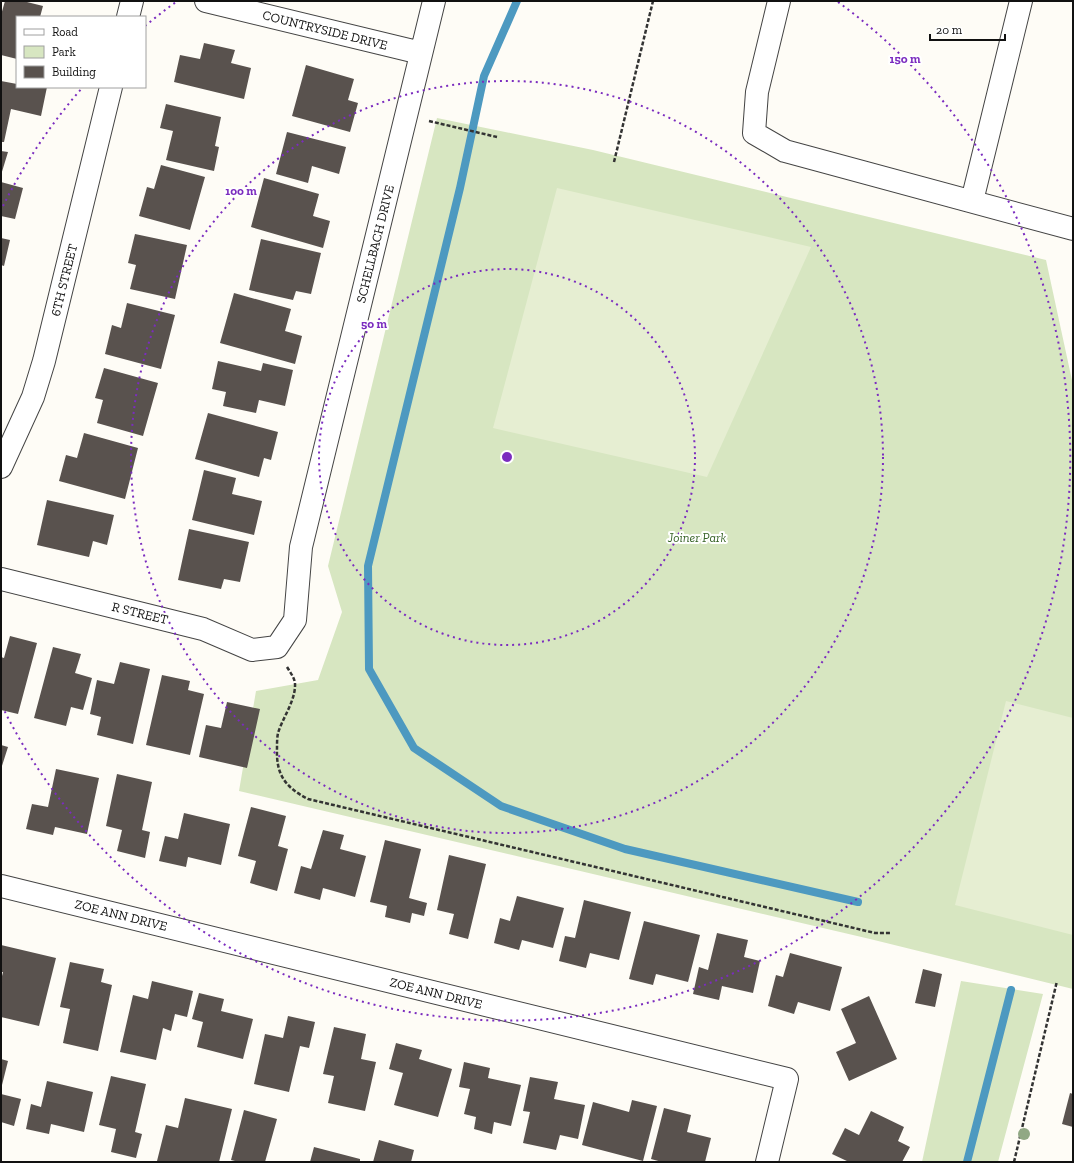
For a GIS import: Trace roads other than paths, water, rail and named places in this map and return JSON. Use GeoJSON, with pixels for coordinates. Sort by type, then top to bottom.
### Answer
{"type":"FeatureCollection","features":[{"type":"Feature","properties":{"kind":"street"},"geometry":{"type":"LineString","coordinates":[[128,16],[132,1]]}},
{"type":"Feature","properties":{"kind":"street","name":"COUNTRYSIDE DRIVE"},"geometry":{"type":"LineString","coordinates":[[206,1],[421,53]]}},
{"type":"Feature","properties":{"kind":"street","name":"SCHELLBACH DRIVE"},"geometry":{"type":"LineString","coordinates":[[277,647],[295,620],[301,547],[434,1]]}},
{"type":"Feature","properties":{"kind":"street"},"geometry":{"type":"LineString","coordinates":[[779,1],[757,92],[754,134],[785,151],[1073,229]]}},
{"type":"Feature","properties":{"kind":"street"},"geometry":{"type":"LineString","coordinates":[[972,201],[1021,1]]}},
{"type":"Feature","properties":{"kind":"street","name":"6TH STREET"},"geometry":{"type":"LineString","coordinates":[[1,467],[33,397],[44,361],[111,88]]}},
{"type":"Feature","properties":{"kind":"street","name":"R STREET"},"geometry":{"type":"LineString","coordinates":[[1,578],[203,629],[252,650],[277,647]]}},
{"type":"Feature","properties":{"kind":"street","name":"ZOE ANN DRIVE"},"geometry":{"type":"LineString","coordinates":[[1,886],[787,1079],[767,1162]]}},
{"type":"Feature","properties":{"kind":"waterway"},"geometry":{"type":"LineString","coordinates":[[517,1],[484,76],[460,188],[368,566],[369,669],[414,748],[501,806],[625,849],[858,902]]}},
{"type":"Feature","properties":{"kind":"waterway"},"geometry":{"type":"LineString","coordinates":[[967,1162],[1011,990]]}},
{"type":"Feature","properties":{"kind":"park label","name":"Joiner Park"},"geometry":{"type":"Point","coordinates":[697,537]}}]}
